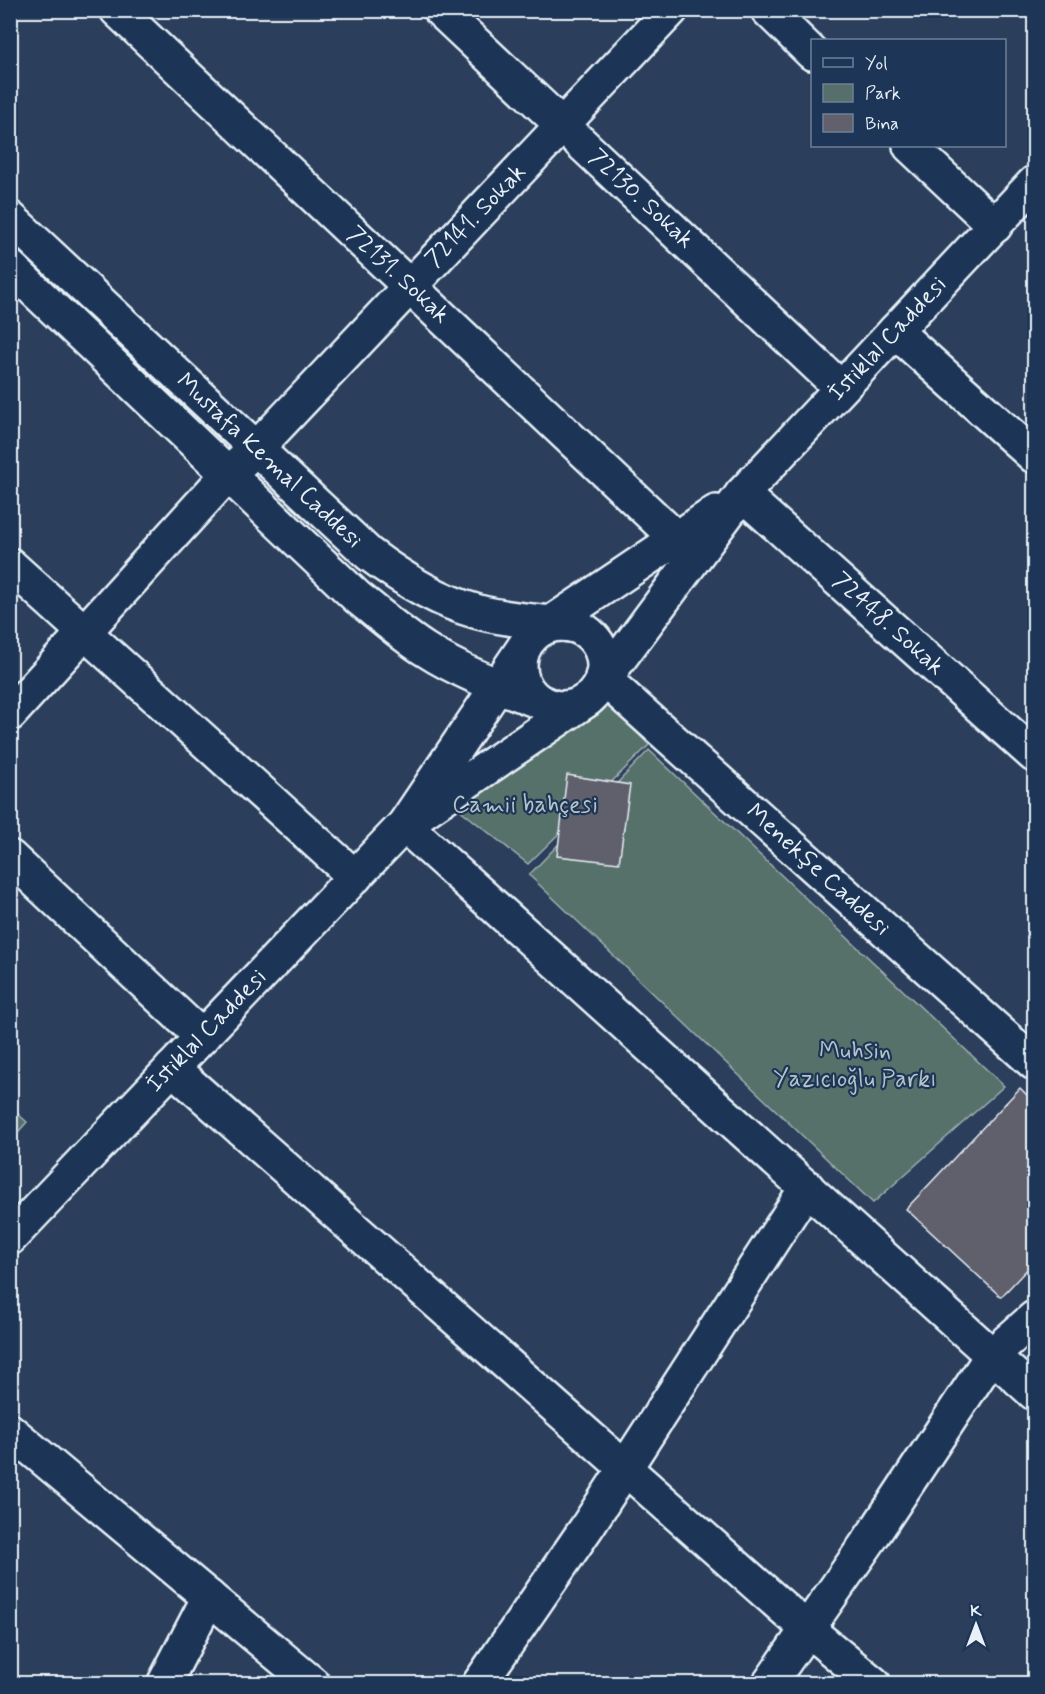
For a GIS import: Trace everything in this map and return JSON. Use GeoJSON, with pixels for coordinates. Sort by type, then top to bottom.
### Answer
{"type":"FeatureCollection","features":[{"type":"Feature","properties":{"kind":"street","name":"72131. Sokak"},"geometry":{"type":"LineString","coordinates":[[117,10],[678,540]]}},
{"type":"Feature","properties":{"kind":"street","name":"72130. Sokak"},"geometry":{"type":"LineString","coordinates":[[440,10],[842,388]]}},
{"type":"Feature","properties":{"kind":"street","name":"72141. Sokak"},"geometry":{"type":"LineString","coordinates":[[10,714],[229,473],[257,448],[672,10]]}},
{"type":"Feature","properties":{"kind":"street"},"geometry":{"type":"LineString","coordinates":[[768,10],[811,51]]}},
{"type":"Feature","properties":{"kind":"street"},"geometry":{"type":"LineString","coordinates":[[911,147],[994,226]]}},
{"type":"Feature","properties":{"kind":"street","name":"İstiklal Caddesi"},"geometry":{"type":"LineString","coordinates":[[404,825],[598,686],[742,494],[1035,183]]}},
{"type":"Feature","properties":{"kind":"street","name":"Mustafa Kemal Caddesi"},"geometry":{"type":"LineString","coordinates":[[10,218],[369,554],[398,575],[433,594],[475,611],[548,630]]}},
{"type":"Feature","properties":{"kind":"street","name":"Mustafa Kemal Caddesi"},"geometry":{"type":"LineString","coordinates":[[10,267],[357,597],[428,651],[498,685],[548,705]]}},
{"type":"Feature","properties":{"kind":"street"},"geometry":{"type":"LineString","coordinates":[[896,331],[1035,456]]}},
{"type":"Feature","properties":{"kind":"street","name":"İstiklal Caddesi"},"geometry":{"type":"LineString","coordinates":[[10,1238],[404,825],[498,685],[548,630],[742,494]]}},
{"type":"Feature","properties":{"kind":"street","name":"72448. Sokak"},"geometry":{"type":"LineString","coordinates":[[742,494],[1035,755]]}},
{"type":"Feature","properties":{"kind":"street"},"geometry":{"type":"LineString","coordinates":[[10,565],[355,877]]}},
{"type":"Feature","properties":{"kind":"street"},"geometry":{"type":"LineString","coordinates":[[548,630],[584,630],[601,650],[598,686],[576,705],[562,708],[548,705],[531,693],[520,675],[520,660],[548,630]]}},
{"type":"Feature","properties":{"kind":"street","name":"Menekşe Caddesi"},"geometry":{"type":"LineString","coordinates":[[598,686],[1035,1063]]}},
{"type":"Feature","properties":{"kind":"street"},"geometry":{"type":"LineString","coordinates":[[404,825],[1035,1393]]}},
{"type":"Feature","properties":{"kind":"street"},"geometry":{"type":"LineString","coordinates":[[10,857],[201,1037]]}},
{"type":"Feature","properties":{"kind":"street"},"geometry":{"type":"LineString","coordinates":[[172,1068],[807,1629],[874,1683]]}},
{"type":"Feature","properties":{"kind":"street"},"geometry":{"type":"LineString","coordinates":[[479,1683],[625,1468],[807,1187]]}},
{"type":"Feature","properties":{"kind":"street"},"geometry":{"type":"LineString","coordinates":[[769,1683],[877,1529],[992,1355],[1035,1318]]}},
{"type":"Feature","properties":{"kind":"street"},"geometry":{"type":"LineString","coordinates":[[10,1431],[313,1683]]}},
{"type":"Feature","properties":{"kind":"street"},"geometry":{"type":"LineString","coordinates":[[164,1683],[209,1597]]}},
{"type":"Feature","properties":{"kind":"green space","name":"Camii bahçesi"},"geometry":{"type":"Polygon","coordinates":[[[599,694],[649,745],[528,864],[454,805],[599,694]]]}},
{"type":"Feature","properties":{"kind":"green space","name":"Muhsin Yazıcıoğlu Parkı"},"geometry":{"type":"Polygon","coordinates":[[[649,750],[1004,1086],[873,1203],[529,875],[649,750]]]}},
{"type":"Feature","properties":{"kind":"green space"},"geometry":{"type":"Polygon","coordinates":[[[10,1107],[27,1122],[11,1140],[10,1140],[10,1107]]]}},
{"type":"Feature","properties":{"kind":"building"},"geometry":{"type":"Polygon","coordinates":[[[567,775],[630,785],[619,863],[557,856],[567,775]]]}},
{"type":"Feature","properties":{"kind":"building"},"geometry":{"type":"Polygon","coordinates":[[[1020,1088],[1034,1102],[1034,1262],[1001,1297],[906,1209],[1020,1088]]]}}]}
